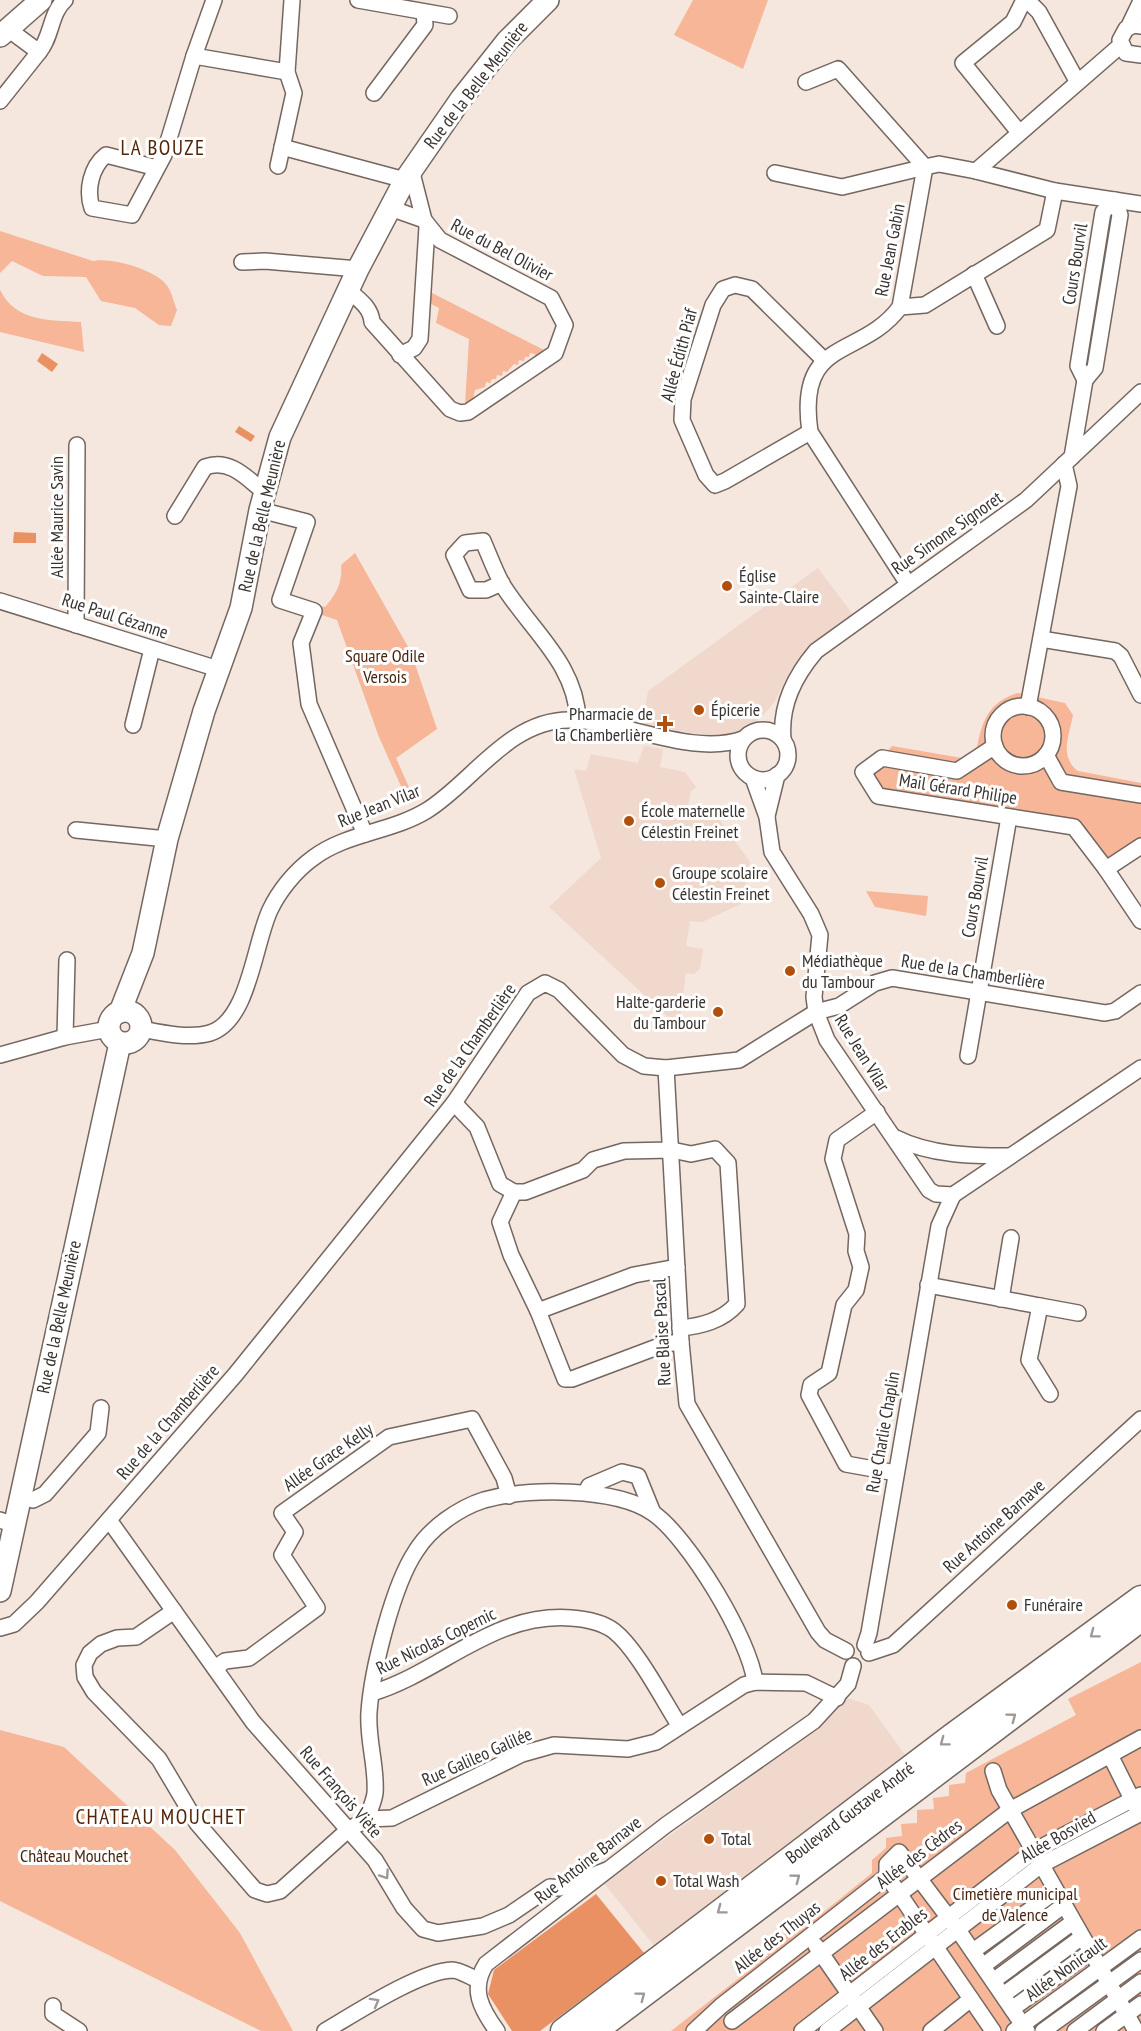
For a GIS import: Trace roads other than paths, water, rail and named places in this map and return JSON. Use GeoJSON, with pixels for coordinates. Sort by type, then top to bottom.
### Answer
{"type":"FeatureCollection","features":[{"type":"Feature","properties":{"kind":"main road","name":"Boulevard Gustave André"},"geometry":{"type":"LineString","coordinates":[[563,2031],[927,1755],[1141,1598]]}},
{"type":"Feature","properties":{"kind":"main road","name":"Boulevard Gustave André"},"geometry":{"type":"LineString","coordinates":[[595,2031],[1141,1619]]}},
{"type":"Feature","properties":{"kind":"street"},"geometry":{"type":"LineString","coordinates":[[39,52],[4,33],[41,0]]}},
{"type":"Feature","properties":{"kind":"street"},"geometry":{"type":"LineString","coordinates":[[0,101],[45,44],[58,6],[65,0]]}},
{"type":"Feature","properties":{"kind":"street"},"geometry":{"type":"LineString","coordinates":[[157,168],[106,155],[97,162],[88,195],[92,208],[132,215],[164,155],[194,56],[214,0]]}},
{"type":"Feature","properties":{"kind":"street"},"geometry":{"type":"LineString","coordinates":[[278,166],[294,93],[287,72],[292,0]]}},
{"type":"Feature","properties":{"kind":"street"},"geometry":{"type":"LineString","coordinates":[[358,0],[449,16]]}},
{"type":"Feature","properties":{"kind":"street","name":"Rue de la Belle Meunière"},"geometry":{"type":"LineString","coordinates":[[0,1591],[7,1522],[21,1497],[168,839],[218,669],[241,608],[263,501],[280,437],[358,269],[408,175],[507,41],[548,0]]}},
{"type":"Feature","properties":{"kind":"street"},"geometry":{"type":"LineString","coordinates":[[1018,131],[963,63],[1013,22],[1025,0],[1039,12],[1077,81]]}},
{"type":"Feature","properties":{"kind":"street"},"geometry":{"type":"LineString","coordinates":[[1141,2],[1135,26],[1121,36],[1121,45],[1126,53],[1141,55]]}},
{"type":"Feature","properties":{"kind":"street"},"geometry":{"type":"LineString","coordinates":[[374,93],[425,25],[424,12]]}},
{"type":"Feature","properties":{"kind":"street"},"geometry":{"type":"LineString","coordinates":[[976,171],[1018,131],[1121,45]]}},
{"type":"Feature","properties":{"kind":"street"},"geometry":{"type":"LineString","coordinates":[[194,56],[287,72]]}},
{"type":"Feature","properties":{"kind":"street"},"geometry":{"type":"LineString","coordinates":[[806,82],[838,69],[925,167]]}},
{"type":"Feature","properties":{"kind":"street"},"geometry":{"type":"LineString","coordinates":[[282,147],[408,175],[425,224],[420,339],[414,348],[400,354]]}},
{"type":"Feature","properties":{"kind":"street"},"geometry":{"type":"LineString","coordinates":[[775,173],[842,187],[939,164],[1055,191],[1141,204]]}},
{"type":"Feature","properties":{"kind":"street","name":"Rue Jean Gabin"},"geometry":{"type":"LineString","coordinates":[[824,360],[891,320],[900,307],[925,167]]}},
{"type":"Feature","properties":{"kind":"street"},"geometry":{"type":"LineString","coordinates":[[900,307],[925,305],[1047,230],[1055,191]]}},
{"type":"Feature","properties":{"kind":"street","name":"Cours Bourvil"},"geometry":{"type":"LineString","coordinates":[[1028,707],[1069,486],[1068,461],[1085,380],[1078,366],[1103,212],[1116,200]]}},
{"type":"Feature","properties":{"kind":"street","name":"Rue du Bel Olivier"},"geometry":{"type":"LineString","coordinates":[[348,290],[366,306],[372,314],[372,322],[450,409],[460,413],[468,412],[555,353],[565,325],[551,298],[440,240],[425,224],[390,208]]}},
{"type":"Feature","properties":{"kind":"street"},"geometry":{"type":"LineString","coordinates":[[242,262],[265,261],[358,269]]}},
{"type":"Feature","properties":{"kind":"street"},"geometry":{"type":"LineString","coordinates":[[974,274],[997,326]]}},
{"type":"Feature","properties":{"kind":"street","name":"Allée Édith Piaf"},"geometry":{"type":"LineString","coordinates":[[810,432],[725,482],[715,484],[706,475],[682,420],[683,399],[713,305],[723,289],[735,285],[752,289],[824,360]]}},
{"type":"Feature","properties":{"kind":"street"},"geometry":{"type":"LineString","coordinates":[[824,360],[814,373],[807,410],[810,432],[908,584]]}},
{"type":"Feature","properties":{"kind":"street","name":"Rue Simone Signoret"},"geometry":{"type":"LineString","coordinates":[[760,729],[783,708],[799,673],[816,651],[1014,510],[1141,392]]}},
{"type":"Feature","properties":{"kind":"street","name":"Allée Maurice Savin"},"geometry":{"type":"LineString","coordinates":[[76,445],[76,625]]}},
{"type":"Feature","properties":{"kind":"street"},"geometry":{"type":"LineString","coordinates":[[175,516],[205,467],[216,463],[231,466],[263,501],[307,522],[280,600],[314,611],[302,643],[309,704],[365,834]]}},
{"type":"Feature","properties":{"kind":"street"},"geometry":{"type":"LineString","coordinates":[[502,583],[542,640],[564,664],[578,703],[578,720]]}},
{"type":"Feature","properties":{"kind":"street","name":"Rue Paul Cézanne"},"geometry":{"type":"LineString","coordinates":[[0,601],[218,669]]}},
{"type":"Feature","properties":{"kind":"street"},"geometry":{"type":"LineString","coordinates":[[1041,639],[1115,651],[1121,656],[1141,695]]}},
{"type":"Feature","properties":{"kind":"street"},"geometry":{"type":"LineString","coordinates":[[133,725],[152,649]]}},
{"type":"Feature","properties":{"kind":"street"},"geometry":{"type":"LineString","coordinates":[[995,746],[993,736],[1000,717],[1008,711],[1028,707],[1044,715],[1052,730],[1053,739],[1046,755],[1061,782],[1141,795]]}},
{"type":"Feature","properties":{"kind":"street","name":"Rue Simone Signoret"},"geometry":{"type":"LineString","coordinates":[[783,708],[783,739]]}},
{"type":"Feature","properties":{"kind":"street","name":"Rue Jean Vilar"},"geometry":{"type":"LineString","coordinates":[[0,1055],[65,1037],[126,1026],[199,1035],[221,1028],[237,1010],[269,911],[285,885],[312,858],[330,847],[426,811],[486,757],[539,726],[554,721],[578,720],[712,745],[739,761]]}},
{"type":"Feature","properties":{"kind":"street"},"geometry":{"type":"LineString","coordinates":[[760,729],[769,730],[783,739],[788,759],[777,776],[761,780],[753,778],[744,771],[738,753],[743,739],[760,729]]}},
{"type":"Feature","properties":{"kind":"street","name":"Rue Jean Vilar"},"geometry":{"type":"LineString","coordinates":[[712,745],[743,739]]}},
{"type":"Feature","properties":{"kind":"street","name":"Mail Gérard Philipe"},"geometry":{"type":"LineString","coordinates":[[1046,755],[1031,765],[1013,765],[999,754],[995,746],[957,771],[882,758],[863,772],[878,796],[1074,827],[1141,921]]}},
{"type":"Feature","properties":{"kind":"street","name":"Rue Jean Vilar"},"geometry":{"type":"LineString","coordinates":[[767,817],[777,776]]}},
{"type":"Feature","properties":{"kind":"street","name":"Rue Jean Vilar"},"geometry":{"type":"LineString","coordinates":[[753,778],[767,817],[772,852],[811,914],[820,935],[814,980],[816,1012],[827,1040],[926,1184]]}},
{"type":"Feature","properties":{"kind":"street","name":"Cours Bourvil"},"geometry":{"type":"LineString","coordinates":[[968,1056],[1009,817]]}},
{"type":"Feature","properties":{"kind":"street"},"geometry":{"type":"LineString","coordinates":[[76,830],[168,839]]}},
{"type":"Feature","properties":{"kind":"street"},"geometry":{"type":"LineString","coordinates":[[1106,869],[1141,846]]}},
{"type":"Feature","properties":{"kind":"street"},"geometry":{"type":"LineString","coordinates":[[65,1037],[68,960]]}},
{"type":"Feature","properties":{"kind":"street","name":"Rue de la Chamberlière"},"geometry":{"type":"LineString","coordinates":[[0,1628],[14,1624],[37,1602],[235,1375],[454,1103],[528,993],[544,983],[559,990],[623,1055],[644,1066],[666,1068],[739,1060],[816,1012],[839,1006],[875,983],[892,978],[1105,1014],[1115,1011],[1141,993]]}},
{"type":"Feature","properties":{"kind":"street","name":"Rue Blaise Pascal"},"geometry":{"type":"LineString","coordinates":[[666,1068],[680,1335],[687,1404],[818,1632],[825,1641],[846,1651]]}},
{"type":"Feature","properties":{"kind":"street"},"geometry":{"type":"LineString","coordinates":[[938,1152],[924,1166],[926,1184],[945,1196],[959,1190],[1141,1068]]}},
{"type":"Feature","properties":{"kind":"street"},"geometry":{"type":"LineString","coordinates":[[454,1103],[477,1127],[500,1184],[514,1192],[535,1189],[583,1170],[593,1160],[624,1151],[672,1150],[691,1154],[715,1149],[728,1163],[737,1304],[732,1310],[704,1326],[680,1335],[665,1344],[572,1380],[565,1379],[538,1311],[511,1255],[500,1222],[514,1192]]}},
{"type":"Feature","properties":{"kind":"street"},"geometry":{"type":"LineString","coordinates":[[877,1112],[837,1140],[833,1159],[856,1234],[856,1251],[861,1267],[856,1290],[844,1305],[829,1373],[812,1385],[809,1395],[846,1464],[896,1473]]}},
{"type":"Feature","properties":{"kind":"street"},"geometry":{"type":"LineString","coordinates":[[896,1138],[938,1152],[1008,1156]]}},
{"type":"Feature","properties":{"kind":"street"},"geometry":{"type":"LineString","coordinates":[[959,1155],[967,1166],[959,1190]]}},
{"type":"Feature","properties":{"kind":"street","name":"Rue Charlie Chaplin"},"geometry":{"type":"LineString","coordinates":[[926,1184],[939,1226]]}},
{"type":"Feature","properties":{"kind":"street","name":"Rue Charlie Chaplin"},"geometry":{"type":"LineString","coordinates":[[867,1649],[939,1226],[959,1190]]}},
{"type":"Feature","properties":{"kind":"street"},"geometry":{"type":"LineString","coordinates":[[1001,1299],[1011,1238]]}},
{"type":"Feature","properties":{"kind":"street"},"geometry":{"type":"LineString","coordinates":[[538,1311],[634,1275],[677,1267]]}},
{"type":"Feature","properties":{"kind":"street"},"geometry":{"type":"LineString","coordinates":[[928,1285],[1078,1313]]}},
{"type":"Feature","properties":{"kind":"street"},"geometry":{"type":"LineString","coordinates":[[1040,1306],[1029,1360],[1050,1394]]}},
{"type":"Feature","properties":{"kind":"street"},"geometry":{"type":"LineString","coordinates":[[21,1497],[33,1500],[45,1494],[98,1433],[101,1408]]}},
{"type":"Feature","properties":{"kind":"street","name":"Allée Grace Kelly"},"geometry":{"type":"LineString","coordinates":[[214,1668],[225,1661],[249,1658],[317,1608],[282,1555],[295,1532],[282,1513],[389,1437],[472,1419],[504,1478],[509,1496]]}},
{"type":"Feature","properties":{"kind":"street","name":"Rue Antoine Barnave"},"geometry":{"type":"LineString","coordinates":[[867,1649],[893,1645],[1141,1419]]}},
{"type":"Feature","properties":{"kind":"street"},"geometry":{"type":"LineString","coordinates":[[586,1492],[589,1486],[622,1472],[638,1476],[653,1513],[695,1557],[709,1580],[753,1664],[755,1682]]}},
{"type":"Feature","properties":{"kind":"street"},"geometry":{"type":"LineString","coordinates":[[367,1820],[375,1794],[369,1712],[380,1651],[399,1585],[416,1551],[436,1527],[470,1506],[509,1496],[586,1492],[621,1500],[653,1513]]}},
{"type":"Feature","properties":{"kind":"street","name":"Rue François Viète"},"geometry":{"type":"LineString","coordinates":[[109,1520],[253,1722],[348,1830],[389,1880],[414,1922],[423,1929],[438,1933],[483,1926],[509,1915],[550,1887],[560,1888],[607,1870]]}},
{"type":"Feature","properties":{"kind":"street","name":"Rue Galileo Galilée"},"geometry":{"type":"LineString","coordinates":[[174,1611],[136,1637],[117,1638],[101,1644],[90,1653],[84,1665],[85,1677],[94,1692],[159,1760],[196,1823],[255,1890],[267,1894],[280,1891],[348,1830],[367,1820],[392,1818],[522,1754],[554,1745],[628,1749],[642,1747],[656,1742],[732,1691],[755,1682],[806,1683],[837,1698]]}},
{"type":"Feature","properties":{"kind":"street","name":"Rue Nicolas Copernic"},"geometry":{"type":"LineString","coordinates":[[372,1693],[394,1686],[482,1636],[508,1626],[561,1617],[581,1618],[602,1624],[615,1632],[628,1646],[679,1725]]}},
{"type":"Feature","properties":{"kind":"street"},"geometry":{"type":"LineString","coordinates":[[852,1644],[867,1649],[867,1662],[862,1667],[853,1666],[846,1660],[846,1651],[852,1644]]}},
{"type":"Feature","properties":{"kind":"street","name":"Rue Antoine Barnave"},"geometry":{"type":"LineString","coordinates":[[478,1980],[486,1964],[607,1870],[666,1825],[814,1721],[848,1684],[853,1666]]}},
{"type":"Feature","properties":{"kind":"street","name":"Allée des Cèdres"},"geometry":{"type":"LineString","coordinates":[[735,2026],[821,1952],[1010,1810],[1141,1738]]}},
{"type":"Feature","properties":{"kind":"street"},"geometry":{"type":"LineString","coordinates":[[1110,1755],[1136,1798],[1140,1815]]}},
{"type":"Feature","properties":{"kind":"street"},"geometry":{"type":"LineString","coordinates":[[993,1771],[999,1790],[1010,1810],[1136,2029]]}},
{"type":"Feature","properties":{"kind":"street","name":"Allée des Erables"},"geometry":{"type":"LineString","coordinates":[[802,2031],[853,2001],[927,1934],[953,1924],[1034,1851],[1136,1798]]}},
{"type":"Feature","properties":{"kind":"street","name":"Allée Bosvied"},"geometry":{"type":"LineString","coordinates":[[827,2031],[853,2001],[935,1947],[953,1924],[1041,1865],[1140,1815]]}},
{"type":"Feature","properties":{"kind":"street"},"geometry":{"type":"LineString","coordinates":[[993,2031],[888,1876],[887,1864],[899,1852],[973,1951],[1012,2008],[1021,2029]]}},
{"type":"Feature","properties":{"kind":"street","name":"Allée des Thuyas"},"geometry":{"type":"LineString","coordinates":[[694,2031],[721,2006],[808,1936],[888,1876]]}},
{"type":"Feature","properties":{"kind":"street"},"geometry":{"type":"LineString","coordinates":[[973,1951],[1056,1891]]}},
{"type":"Feature","properties":{"kind":"street"},"geometry":{"type":"LineString","coordinates":[[983,1966],[1064,1905]]}},
{"type":"Feature","properties":{"kind":"street"},"geometry":{"type":"LineString","coordinates":[[993,1981],[1073,1922]]}},
{"type":"Feature","properties":{"kind":"street"},"geometry":{"type":"LineString","coordinates":[[808,1936],[875,2031]]}},
{"type":"Feature","properties":{"kind":"street"},"geometry":{"type":"LineString","coordinates":[[1003,1995],[1082,1936]]}},
{"type":"Feature","properties":{"kind":"street","name":"Allée Nonicault"},"geometry":{"type":"LineString","coordinates":[[1021,2029],[1141,1938]]}},
{"type":"Feature","properties":{"kind":"street"},"geometry":{"type":"LineString","coordinates":[[1012,2008],[1090,1952]]}},
{"type":"Feature","properties":{"kind":"street"},"geometry":{"type":"LineString","coordinates":[[1043,2031],[1141,1960]]}},
{"type":"Feature","properties":{"kind":"street"},"geometry":{"type":"LineString","coordinates":[[325,2031],[398,1990],[440,1972],[454,1970],[478,1980],[478,1997],[497,2031]]}},
{"type":"Feature","properties":{"kind":"street"},"geometry":{"type":"LineString","coordinates":[[1075,2031],[1141,1982]]}},
{"type":"Feature","properties":{"kind":"street"},"geometry":{"type":"LineString","coordinates":[[931,2031],[971,1999]]}},
{"type":"Feature","properties":{"kind":"street"},"geometry":{"type":"LineString","coordinates":[[1104,2031],[1141,2004]]}},
{"type":"Feature","properties":{"kind":"street"},"geometry":{"type":"LineString","coordinates":[[52,2006],[53,2014],[79,2031]]}},
{"type":"Feature","properties":{"kind":"street"},"geometry":{"type":"LineString","coordinates":[[721,2006],[735,2026]]}},
{"type":"Feature","properties":{"kind":"place","name":"Église Sainte-Claire"},"geometry":{"type":"Point","coordinates":[727,586]}},
{"type":"Feature","properties":{"kind":"place","name":"Épicerie"},"geometry":{"type":"Point","coordinates":[699,710]}},
{"type":"Feature","properties":{"kind":"place","name":"Pharmacie de la Chamberlière"},"geometry":{"type":"Point","coordinates":[665,724]}},
{"type":"Feature","properties":{"kind":"place","name":"École maternelle Célestin Freinet"},"geometry":{"type":"Point","coordinates":[629,821]}},
{"type":"Feature","properties":{"kind":"place","name":"Groupe scolaire Célestin Freinet"},"geometry":{"type":"Point","coordinates":[660,883]}},
{"type":"Feature","properties":{"kind":"place","name":"Médiathèque du Tambour"},"geometry":{"type":"Point","coordinates":[790,971]}},
{"type":"Feature","properties":{"kind":"place","name":"Halte-garderie du Tambour"},"geometry":{"type":"Point","coordinates":[718,1012]}},
{"type":"Feature","properties":{"kind":"place","name":"Funéraire"},"geometry":{"type":"Point","coordinates":[1012,1605]}},
{"type":"Feature","properties":{"kind":"place","name":"Total"},"geometry":{"type":"Point","coordinates":[709,1839]}},
{"type":"Feature","properties":{"kind":"place","name":"Total Wash"},"geometry":{"type":"Point","coordinates":[661,1881]}},
{"type":"Feature","properties":{"kind":"district","name":"LA BOUZE"},"geometry":{"type":"Point","coordinates":[163,148]}},
{"type":"Feature","properties":{"kind":"district","name":"CHATEAU MOUCHET"},"geometry":{"type":"Point","coordinates":[161,1817]}},
{"type":"Feature","properties":{"kind":"park label","name":"Square Odile Versois"},"geometry":{"type":"Point","coordinates":[385,666]}},
{"type":"Feature","properties":{"kind":"park label","name":"Château Mouchet"},"geometry":{"type":"Point","coordinates":[74,1856]}},
{"type":"Feature","properties":{"kind":"park label","name":"Cimetière municipal de Valence"},"geometry":{"type":"Point","coordinates":[1015,1904]}}]}
